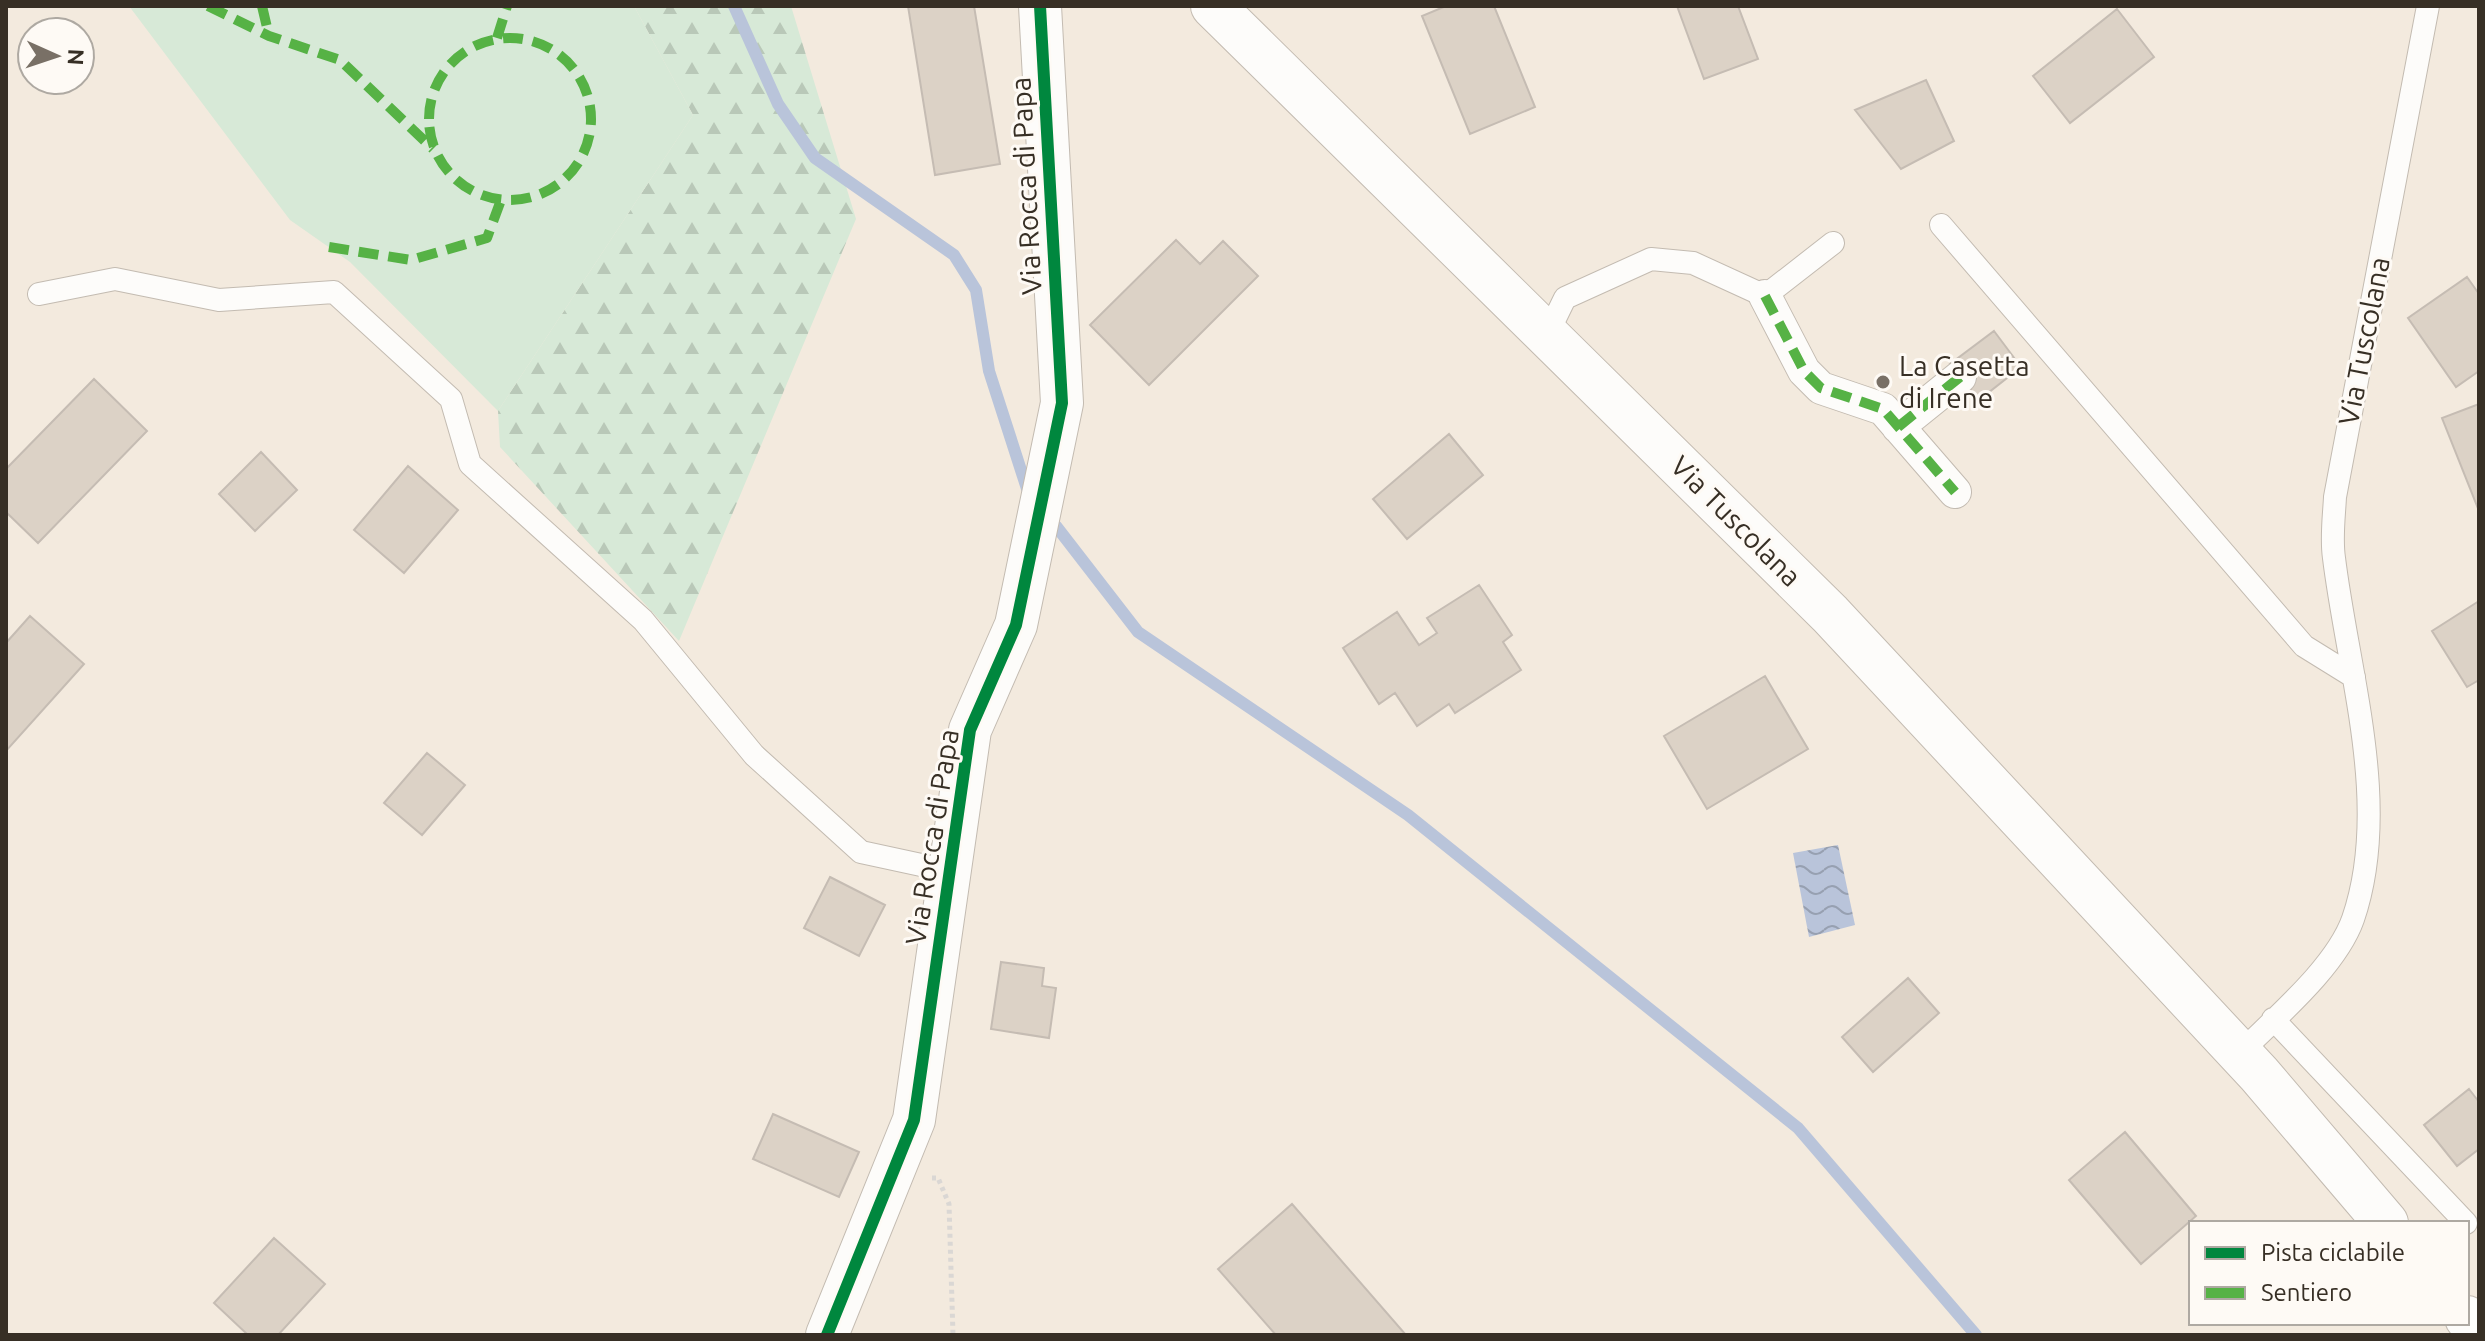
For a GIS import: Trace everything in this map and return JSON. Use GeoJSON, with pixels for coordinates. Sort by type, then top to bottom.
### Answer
{"type":"FeatureCollection","features":[{"type":"Feature","properties":{"kind":"main road","name":"Via Tuscolana"},"geometry":{"type":"LineString","coordinates":[[1213,6],[1830,614],[2240,1053],[2384,1221]]}},
{"type":"Feature","properties":{"kind":"street","name":"Via Rocca di Papa"},"geometry":{"type":"LineString","coordinates":[[827,1335],[914,1120],[970,730],[1016,625],[1062,403],[1040,6]]}},
{"type":"Feature","properties":{"kind":"street"},"geometry":{"type":"LineString","coordinates":[[1765,296],[1804,371],[1821,388],[1883,409],[1955,492]]}},
{"type":"Feature","properties":{"kind":"street"},"geometry":{"type":"LineString","coordinates":[[1898,427],[1960,377]]}},
{"type":"Feature","properties":{"kind":"lane","name":"Via Tuscolana"},"geometry":{"type":"LineString","coordinates":[[2240,1053],[2327,962],[2353,920],[2371,832],[2354,677],[2333,555],[2335,497],[2428,6]]}},
{"type":"Feature","properties":{"kind":"lane"},"geometry":{"type":"LineString","coordinates":[[1941,225],[2304,646],[2354,677]]}},
{"type":"Feature","properties":{"kind":"lane"},"geometry":{"type":"LineString","coordinates":[[1547,335],[1565,298],[1651,259],[1693,263],[1765,296],[1833,243]]}},
{"type":"Feature","properties":{"kind":"lane","name":"Via Rocca di Papa"},"geometry":{"type":"LineString","coordinates":[[39,294],[115,279],[219,300],[334,292],[451,399],[470,464],[643,620],[754,755],[861,852],[949,871]]}},
{"type":"Feature","properties":{"kind":"lane"},"geometry":{"type":"LineString","coordinates":[[2273,1019],[2464,1221]]}},
{"type":"Feature","properties":{"kind":"path"},"geometry":{"type":"LineString","coordinates":[[919,1177],[938,1178],[949,1204],[953,1335]]}},
{"type":"Feature","properties":{"kind":"green space"},"geometry":{"type":"Polygon","coordinates":[[[129,6],[634,6],[693,115],[498,411],[350,262],[290,220],[129,6]]]}},
{"type":"Feature","properties":{"kind":"green space"},"geometry":{"type":"Polygon","coordinates":[[[634,6],[791,6],[856,219],[679,641],[500,447],[498,411],[693,115],[634,6]]]}},
{"type":"Feature","properties":{"kind":"water"},"geometry":{"type":"Polygon","coordinates":[[[1838,845],[1855,925],[1809,937],[1793,853],[1838,845]]]}},
{"type":"Feature","properties":{"kind":"building"},"geometry":{"type":"Polygon","coordinates":[[[908,6],[974,6],[1000,164],[935,175],[908,6]]]}},
{"type":"Feature","properties":{"kind":"building"},"geometry":{"type":"Polygon","coordinates":[[[1446,6],[1494,6],[1535,107],[1470,134],[1422,16],[1446,6]]]}},
{"type":"Feature","properties":{"kind":"building"},"geometry":{"type":"Polygon","coordinates":[[[1677,6],[1738,6],[1758,59],[1704,79],[1677,6]]]}},
{"type":"Feature","properties":{"kind":"building"},"geometry":{"type":"Polygon","coordinates":[[[2117,9],[2154,57],[2070,123],[2033,76],[2117,9]]]}},
{"type":"Feature","properties":{"kind":"building"},"geometry":{"type":"Polygon","coordinates":[[[1926,80],[1954,141],[1901,169],[1855,110],[1926,80]]]}},
{"type":"Feature","properties":{"kind":"building"},"geometry":{"type":"Polygon","coordinates":[[[1176,240],[1200,264],[1223,241],[1258,276],[1149,385],[1090,325],[1176,240]]]}},
{"type":"Feature","properties":{"kind":"building"},"geometry":{"type":"Polygon","coordinates":[[[2467,277],[2479,294],[2479,371],[2456,387],[2408,318],[2467,277]]]}},
{"type":"Feature","properties":{"kind":"building"},"geometry":{"type":"Polygon","coordinates":[[[1994,331],[2021,367],[1979,400],[1950,364],[1994,331]]]}},
{"type":"Feature","properties":{"kind":"building"},"geometry":{"type":"Polygon","coordinates":[[[94,379],[147,431],[38,543],[6,512],[6,469],[94,379]]]}},
{"type":"Feature","properties":{"kind":"building"},"geometry":{"type":"Polygon","coordinates":[[[2479,404],[2479,511],[2442,418],[2479,404]]]}},
{"type":"Feature","properties":{"kind":"building"},"geometry":{"type":"Polygon","coordinates":[[[1449,434],[1483,475],[1407,539],[1373,499],[1449,434]]]}},
{"type":"Feature","properties":{"kind":"building"},"geometry":{"type":"Polygon","coordinates":[[[261,452],[297,490],[255,531],[219,494],[261,452]]]}},
{"type":"Feature","properties":{"kind":"building"},"geometry":{"type":"Polygon","coordinates":[[[408,466],[458,510],[404,573],[354,530],[408,466]]]}},
{"type":"Feature","properties":{"kind":"building"},"geometry":{"type":"Polygon","coordinates":[[[1479,585],[1512,635],[1503,642],[1521,670],[1455,713],[1449,704],[1417,726],[1395,693],[1379,704],[1343,648],[1397,612],[1419,645],[1437,633],[1427,618],[1479,585]]]}},
{"type":"Feature","properties":{"kind":"building"},"geometry":{"type":"Polygon","coordinates":[[[2479,601],[2479,680],[2467,687],[2432,631],[2479,601]]]}},
{"type":"Feature","properties":{"kind":"building"},"geometry":{"type":"Polygon","coordinates":[[[30,616],[84,664],[6,751],[6,643],[30,616]]]}},
{"type":"Feature","properties":{"kind":"building"},"geometry":{"type":"Polygon","coordinates":[[[1765,676],[1808,749],[1707,809],[1664,736],[1765,676]]]}},
{"type":"Feature","properties":{"kind":"building"},"geometry":{"type":"Polygon","coordinates":[[[427,753],[465,785],[422,835],[384,803],[427,753]]]}},
{"type":"Feature","properties":{"kind":"building"},"geometry":{"type":"Polygon","coordinates":[[[830,877],[885,905],[859,956],[804,928],[830,877]]]}},
{"type":"Feature","properties":{"kind":"building"},"geometry":{"type":"Polygon","coordinates":[[[1001,962],[1044,968],[1042,986],[1056,988],[1049,1038],[991,1029],[1001,962]]]}},
{"type":"Feature","properties":{"kind":"building"},"geometry":{"type":"Polygon","coordinates":[[[1908,978],[1939,1013],[1873,1072],[1842,1037],[1908,978]]]}},
{"type":"Feature","properties":{"kind":"building"},"geometry":{"type":"Polygon","coordinates":[[[2469,1089],[2479,1102],[2479,1149],[2457,1166],[2424,1125],[2469,1089]]]}},
{"type":"Feature","properties":{"kind":"building"},"geometry":{"type":"Polygon","coordinates":[[[773,1114],[859,1152],[839,1197],[753,1159],[773,1114]]]}},
{"type":"Feature","properties":{"kind":"building"},"geometry":{"type":"Polygon","coordinates":[[[2125,1132],[2196,1216],[2141,1264],[2069,1180],[2125,1132]]]}},
{"type":"Feature","properties":{"kind":"building"},"geometry":{"type":"Polygon","coordinates":[[[1292,1204],[1406,1335],[1276,1335],[1218,1269],[1292,1204]]]}},
{"type":"Feature","properties":{"kind":"building"},"geometry":{"type":"Polygon","coordinates":[[[274,1238],[325,1284],[278,1335],[248,1335],[214,1303],[274,1238]]]}},
{"type":"Feature","properties":{"kind":"waterway"},"geometry":{"type":"LineString","coordinates":[[734,6],[778,104],[815,158],[954,255],[976,290],[989,371],[1029,495]]}},
{"type":"Feature","properties":{"kind":"waterway"},"geometry":{"type":"LineString","coordinates":[[1056,526],[1138,632],[1408,815],[1798,1128],[1976,1335]]}},
{"type":"Feature","properties":{"kind":"marked path"},"geometry":{"type":"LineString","coordinates":[[208,6],[269,36],[340,60],[433,149]]}},
{"type":"Feature","properties":{"kind":"marked path"},"geometry":{"type":"LineString","coordinates":[[262,6],[269,36]]}},
{"type":"Feature","properties":{"kind":"marked path"},"geometry":{"type":"LineString","coordinates":[[497,38],[507,6]]}},
{"type":"Feature","properties":{"kind":"marked path"},"geometry":{"type":"LineString","coordinates":[[510,38],[541,44],[567,62],[585,88],[591,119],[585,150],[567,176],[541,194],[510,200],[479,194],[453,176],[435,150],[429,119],[435,88],[453,62],[479,44],[510,38]]}},
{"type":"Feature","properties":{"kind":"marked path"},"geometry":{"type":"LineString","coordinates":[[329,247],[411,260],[487,238],[501,200]]}},
{"type":"Feature","properties":{"kind":"marked path"},"geometry":{"type":"LineString","coordinates":[[1765,296],[1804,371],[1821,388],[1883,409],[1955,492]]}},
{"type":"Feature","properties":{"kind":"marked path"},"geometry":{"type":"LineString","coordinates":[[1898,427],[1960,377]]}},
{"type":"Feature","properties":{"kind":"cycle path"},"geometry":{"type":"LineString","coordinates":[[827,1335],[914,1120],[970,730],[1016,625],[1062,403],[1040,6]]}},
{"type":"Feature","properties":{"kind":"place","name":"La Casetta di Irene"},"geometry":{"type":"Point","coordinates":[1883,382]}}]}
